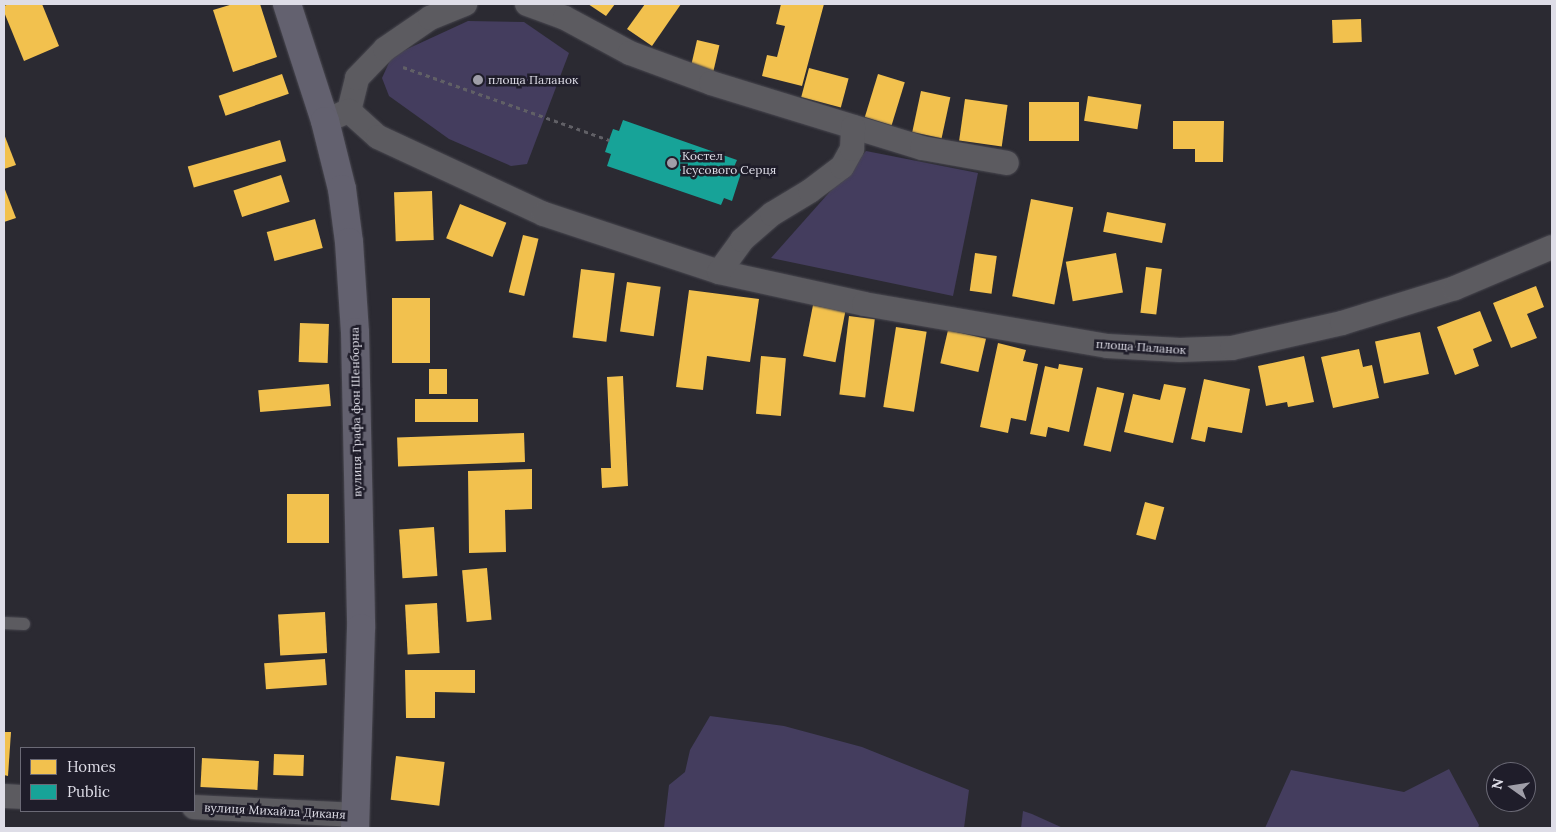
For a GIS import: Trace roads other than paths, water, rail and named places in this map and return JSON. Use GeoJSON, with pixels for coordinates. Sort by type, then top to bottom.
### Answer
{"type":"FeatureCollection","features":[{"type":"Feature","properties":{"kind":"highway","name":"вулиця Графа фон Шенборна"},"geometry":{"type":"LineString","coordinates":[[287,4],[337,116],[355,332],[362,628],[356,822]]}},
{"type":"Feature","properties":{"kind":"street"},"geometry":{"type":"LineString","coordinates":[[337,116],[357,78],[377,58],[430,18],[465,4]]}},
{"type":"Feature","properties":{"kind":"street"},"geometry":{"type":"LineString","coordinates":[[528,4],[564,18],[630,53],[710,83],[922,148],[1007,163]]}},
{"type":"Feature","properties":{"kind":"street","name":"площа Паланок"},"geometry":{"type":"LineString","coordinates":[[337,116],[544,214],[719,272],[864,304],[1107,346],[1180,350],[1232,348],[1342,323],[1455,288],[1552,247]]}},
{"type":"Feature","properties":{"kind":"street"},"geometry":{"type":"LineString","coordinates":[[719,272],[742,240],[772,214],[810,191],[842,167],[852,149],[853,127]]}},
{"type":"Feature","properties":{"kind":"street"},"geometry":{"type":"LineString","coordinates":[[4,796],[20,797]]}},
{"type":"Feature","properties":{"kind":"street","name":"вулиця Михайла Диканя"},"geometry":{"type":"LineString","coordinates":[[195,806],[356,822]]}},
{"type":"Feature","properties":{"kind":"lane"},"geometry":{"type":"LineString","coordinates":[[4,623],[24,624]]}},
{"type":"Feature","properties":{"kind":"place","name":"площа Паланок"},"geometry":{"type":"Point","coordinates":[478,80]}},
{"type":"Feature","properties":{"kind":"place","name":"Костел Ісусового Серця"},"geometry":{"type":"Point","coordinates":[672,163]}}]}
